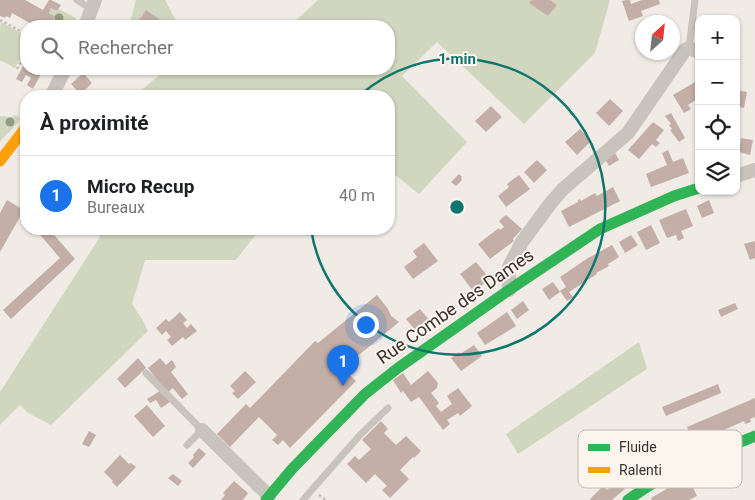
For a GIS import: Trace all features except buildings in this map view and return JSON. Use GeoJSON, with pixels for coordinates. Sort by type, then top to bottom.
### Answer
{"type":"FeatureCollection","features":[{"type":"Feature","properties":{"kind":"street"},"geometry":{"type":"LineString","coordinates":[[87,20],[93,4]]}},
{"type":"Feature","properties":{"kind":"street"},"geometry":{"type":"LineString","coordinates":[[508,290],[509,267],[522,243],[550,204],[577,176],[628,133],[681,53],[685,50],[694,50]]}},
{"type":"Feature","properties":{"kind":"street"},"geometry":{"type":"LineString","coordinates":[[54,90],[62,75]]}},
{"type":"Feature","properties":{"kind":"street"},"geometry":{"type":"LineString","coordinates":[[0,161],[20,135]]}},
{"type":"Feature","properties":{"kind":"street"},"geometry":{"type":"LineString","coordinates":[[740,175],[755,170]]}},
{"type":"Feature","properties":{"kind":"street","name":"Rue Combe des Dames"},"geometry":{"type":"LineString","coordinates":[[270,499],[303,458],[365,394],[398,368],[508,290],[600,229],[674,196],[695,189]]}},
{"type":"Feature","properties":{"kind":"street"},"geometry":{"type":"LineString","coordinates":[[202,430],[270,499]]}},
{"type":"Feature","properties":{"kind":"street"},"geometry":{"type":"LineString","coordinates":[[742,441],[755,436]]}},
{"type":"Feature","properties":{"kind":"street"},"geometry":{"type":"LineString","coordinates":[[628,500],[644,488]]}},
{"type":"Feature","properties":{"kind":"lane"},"geometry":{"type":"LineString","coordinates":[[77,0],[93,4]]}},
{"type":"Feature","properties":{"kind":"lane"},"geometry":{"type":"LineString","coordinates":[[694,50],[695,0]]}},
{"type":"Feature","properties":{"kind":"lane"},"geometry":{"type":"LineString","coordinates":[[146,373],[202,430],[187,445]]}},
{"type":"Feature","properties":{"kind":"lane"},"geometry":{"type":"LineString","coordinates":[[303,500],[360,435],[388,408]]}},
{"type":"Feature","properties":{"kind":"path"},"geometry":{"type":"LineString","coordinates":[[0,20],[20,31]]}},
{"type":"Feature","properties":{"kind":"path"},"geometry":{"type":"LineString","coordinates":[[17,69],[20,63]]}},
{"type":"Feature","properties":{"kind":"green space"},"geometry":{"type":"Polygon","coordinates":[[[136,0],[165,0],[176,20],[131,20],[136,0]]]}},
{"type":"Feature","properties":{"kind":"green space"},"geometry":{"type":"Polygon","coordinates":[[[318,0],[610,0],[595,53],[524,124],[437,42],[402,76],[467,142],[419,194],[395,175],[395,90],[141,90],[160,75],[395,75],[395,20],[296,20],[318,0]]]}},
{"type":"Feature","properties":{"kind":"green space"},"geometry":{"type":"Polygon","coordinates":[[[51,8],[57,11],[59,9],[76,18],[75,20],[53,20],[55,16],[49,13],[51,8]]]}},
{"type":"Feature","properties":{"kind":"green space"},"geometry":{"type":"Polygon","coordinates":[[[1,22],[20,33],[20,58],[15,68],[0,60],[1,22]]]}},
{"type":"Feature","properties":{"kind":"green space"},"geometry":{"type":"Polygon","coordinates":[[[15,115],[20,119],[16,126],[0,142],[0,116],[11,117],[15,115]]]}},
{"type":"Feature","properties":{"kind":"green space"},"geometry":{"type":"Polygon","coordinates":[[[99,235],[255,235],[236,260],[145,260],[132,304],[148,331],[51,425],[28,413],[20,405],[0,425],[0,392],[100,237],[99,235]]]}},
{"type":"Feature","properties":{"kind":"green space"},"geometry":{"type":"Polygon","coordinates":[[[639,342],[647,369],[518,454],[506,434],[639,342]]]}},
{"type":"Feature","properties":{"kind":"traffic: fast"},"geometry":{"type":"LineString","coordinates":[[266,500],[292,469],[365,394],[398,368],[600,229],[674,196],[695,189]]}},
{"type":"Feature","properties":{"kind":"traffic: fast"},"geometry":{"type":"LineString","coordinates":[[742,442],[755,436]]}},
{"type":"Feature","properties":{"kind":"traffic: fast"},"geometry":{"type":"LineString","coordinates":[[628,500],[646,488]]}},
{"type":"Feature","properties":{"kind":"traffic: slow"},"geometry":{"type":"LineString","coordinates":[[0,161],[20,135]]}},
{"type":"Feature","properties":{"kind":"place","name":"Micro Recup"},"geometry":{"type":"Point","coordinates":[343,386]}}]}
